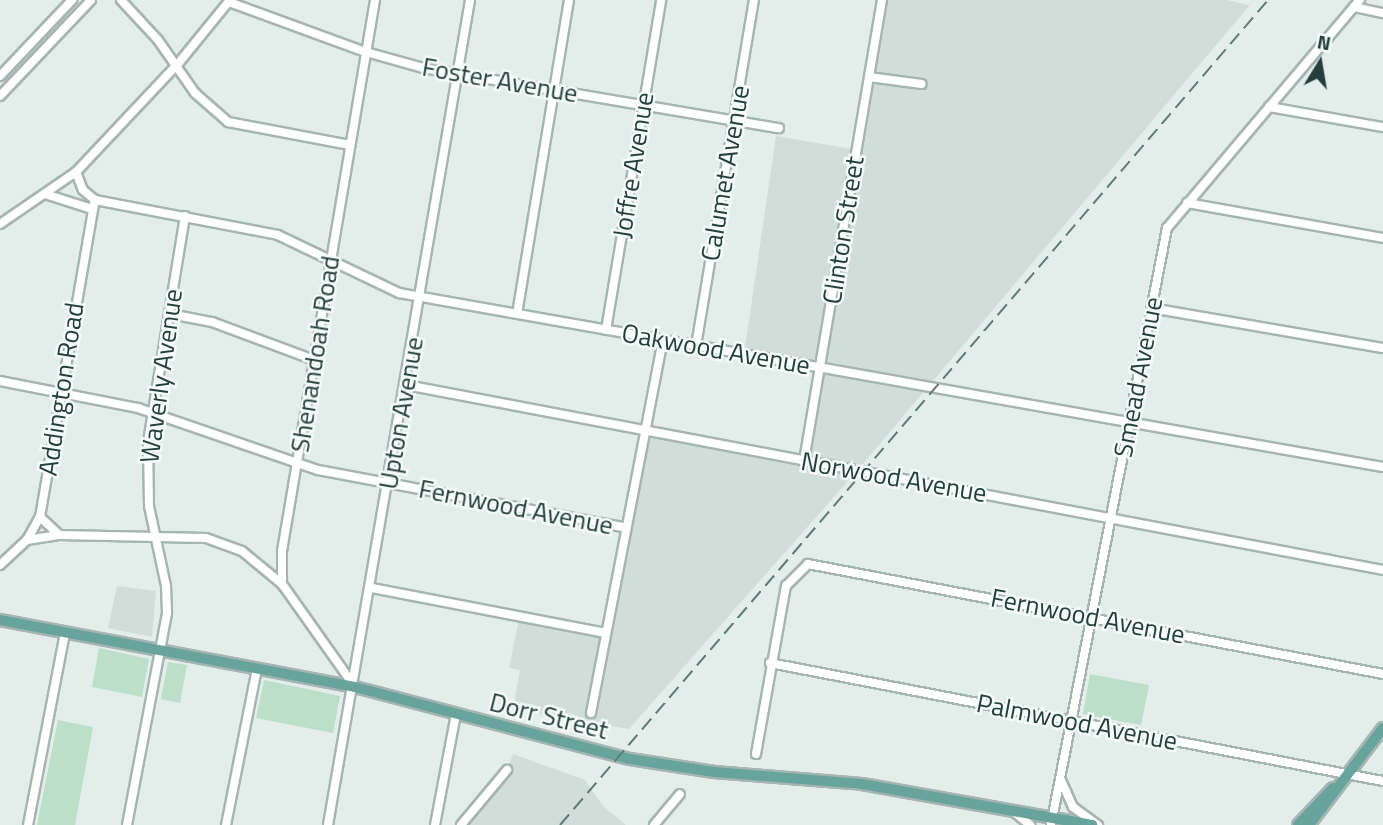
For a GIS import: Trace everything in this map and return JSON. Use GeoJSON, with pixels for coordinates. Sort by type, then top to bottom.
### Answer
{"type":"FeatureCollection","features":[{"type":"Feature","properties":{"kind":"main road","name":"Dorr Street"},"geometry":{"type":"LineString","coordinates":[[0,620],[355,687],[652,763],[862,783],[1014,812],[1050,823],[1092,825]]}},
{"type":"Feature","properties":{"kind":"main road"},"geometry":{"type":"LineString","coordinates":[[1312,823],[1383,728]]}},
{"type":"Feature","properties":{"kind":"main road"},"geometry":{"type":"LineString","coordinates":[[1298,825],[1320,797],[1346,776]]}},
{"type":"Feature","properties":{"kind":"street"},"geometry":{"type":"LineString","coordinates":[[0,76],[72,0]]}},
{"type":"Feature","properties":{"kind":"street"},"geometry":{"type":"LineString","coordinates":[[0,96],[62,36],[91,0]]}},
{"type":"Feature","properties":{"kind":"street"},"geometry":{"type":"LineString","coordinates":[[121,0],[177,65],[195,93],[228,122],[350,145]]}},
{"type":"Feature","properties":{"kind":"street","name":"Shenandoah Road"},"geometry":{"type":"LineString","coordinates":[[282,584],[282,551],[374,0]]}},
{"type":"Feature","properties":{"kind":"street","name":"Upton Avenue"},"geometry":{"type":"LineString","coordinates":[[328,825],[355,687],[470,0]]}},
{"type":"Feature","properties":{"kind":"street"},"geometry":{"type":"LineString","coordinates":[[517,314],[569,0]]}},
{"type":"Feature","properties":{"kind":"street","name":"Joffre Avenue"},"geometry":{"type":"LineString","coordinates":[[606,330],[661,0]]}},
{"type":"Feature","properties":{"kind":"street","name":"Calumet Avenue"},"geometry":{"type":"LineString","coordinates":[[696,346],[754,0]]}},
{"type":"Feature","properties":{"kind":"street","name":"Clinton Street"},"geometry":{"type":"LineString","coordinates":[[804,461],[881,0]]}},
{"type":"Feature","properties":{"kind":"street"},"geometry":{"type":"LineString","coordinates":[[0,224],[76,172],[177,65],[230,1]]}},
{"type":"Feature","properties":{"kind":"street","name":"Foster Avenue"},"geometry":{"type":"LineString","coordinates":[[230,1],[366,52],[458,74],[779,128]]}},
{"type":"Feature","properties":{"kind":"street"},"geometry":{"type":"LineString","coordinates":[[1357,4],[1383,13]]}},
{"type":"Feature","properties":{"kind":"street","name":"Smead Avenue"},"geometry":{"type":"LineString","coordinates":[[1050,823],[1167,228],[1357,4]]}},
{"type":"Feature","properties":{"kind":"street"},"geometry":{"type":"LineString","coordinates":[[869,77],[922,84]]}},
{"type":"Feature","properties":{"kind":"street"},"geometry":{"type":"LineString","coordinates":[[1269,107],[1383,127]]}},
{"type":"Feature","properties":{"kind":"street"},"geometry":{"type":"LineString","coordinates":[[76,172],[83,190],[93,204]]}},
{"type":"Feature","properties":{"kind":"street","name":"Oakwood Avenue"},"geometry":{"type":"LineString","coordinates":[[45,194],[268,232],[331,257],[389,289],[421,298],[1383,467]]}},
{"type":"Feature","properties":{"kind":"street"},"geometry":{"type":"LineString","coordinates":[[1186,203],[1383,238]]}},
{"type":"Feature","properties":{"kind":"street","name":"Addington Road"},"geometry":{"type":"LineString","coordinates":[[0,565],[27,540],[40,517],[93,204]]}},
{"type":"Feature","properties":{"kind":"street","name":"Waverly Avenue"},"geometry":{"type":"LineString","coordinates":[[127,825],[161,651],[167,599],[147,476],[152,412],[185,216]]}},
{"type":"Feature","properties":{"kind":"street"},"geometry":{"type":"LineString","coordinates":[[1152,308],[1383,348]]}},
{"type":"Feature","properties":{"kind":"street"},"geometry":{"type":"LineString","coordinates":[[170,314],[212,322],[314,360]]}},
{"type":"Feature","properties":{"kind":"street"},"geometry":{"type":"LineString","coordinates":[[591,713],[663,340]]}},
{"type":"Feature","properties":{"kind":"street","name":"Fernwood Avenue"},"geometry":{"type":"LineString","coordinates":[[0,381],[60,391],[152,412],[297,465],[627,528]]}},
{"type":"Feature","properties":{"kind":"street","name":"Norwood Avenue"},"geometry":{"type":"LineString","coordinates":[[406,385],[1383,570]]}},
{"type":"Feature","properties":{"kind":"street"},"geometry":{"type":"LineString","coordinates":[[40,517],[59,535]]}},
{"type":"Feature","properties":{"kind":"street"},"geometry":{"type":"LineString","coordinates":[[27,540],[59,535],[218,541],[252,557],[282,584],[355,687]]}},
{"type":"Feature","properties":{"kind":"street","name":"Fernwood Avenue"},"geometry":{"type":"LineString","coordinates":[[770,663],[786,586],[796,572],[813,564],[1383,674]]}},
{"type":"Feature","properties":{"kind":"street"},"geometry":{"type":"LineString","coordinates":[[372,588],[606,633]]}},
{"type":"Feature","properties":{"kind":"street"},"geometry":{"type":"LineString","coordinates":[[28,825],[65,632]]}},
{"type":"Feature","properties":{"kind":"street"},"geometry":{"type":"LineString","coordinates":[[756,754],[770,663]]}},
{"type":"Feature","properties":{"kind":"street","name":"Palmwood Avenue"},"geometry":{"type":"LineString","coordinates":[[770,663],[1383,781]]}},
{"type":"Feature","properties":{"kind":"street"},"geometry":{"type":"LineString","coordinates":[[226,825],[257,669]]}},
{"type":"Feature","properties":{"kind":"street"},"geometry":{"type":"LineString","coordinates":[[435,825],[456,714]]}},
{"type":"Feature","properties":{"kind":"street"},"geometry":{"type":"LineString","coordinates":[[461,825],[507,770]]}},
{"type":"Feature","properties":{"kind":"street"},"geometry":{"type":"LineString","coordinates":[[1060,778],[1073,807],[1098,825]]}},
{"type":"Feature","properties":{"kind":"street"},"geometry":{"type":"LineString","coordinates":[[654,825],[680,794]]}},
{"type":"Feature","properties":{"kind":"street"},"geometry":{"type":"LineString","coordinates":[[1014,812],[1030,825]]}},
{"type":"Feature","properties":{"kind":"shaded area"},"geometry":{"type":"Polygon","coordinates":[[[887,0],[1227,0],[1249,5],[1254,0],[863,464],[629,729],[513,709],[520,670],[509,668],[519,619],[610,636],[650,437],[809,468],[826,364],[745,348],[776,136],[863,151],[887,0]]]}},
{"type":"Feature","properties":{"kind":"shaded area"},"geometry":{"type":"Polygon","coordinates":[[[117,586],[156,591],[152,637],[108,628],[117,586]]]}},
{"type":"Feature","properties":{"kind":"shaded area"},"geometry":{"type":"Polygon","coordinates":[[[513,754],[585,780],[603,806],[626,825],[460,825],[507,770],[513,754]]]}},
{"type":"Feature","properties":{"kind":"green space"},"geometry":{"type":"Polygon","coordinates":[[[99,648],[149,659],[142,697],[92,687],[99,648]]]}},
{"type":"Feature","properties":{"kind":"green space"},"geometry":{"type":"Polygon","coordinates":[[[168,662],[187,665],[180,703],[161,699],[168,662]]]}},
{"type":"Feature","properties":{"kind":"green space"},"geometry":{"type":"Polygon","coordinates":[[[1090,674],[1149,685],[1141,725],[1083,714],[1090,674]]]}},
{"type":"Feature","properties":{"kind":"green space"},"geometry":{"type":"Polygon","coordinates":[[[264,680],[340,696],[333,733],[256,718],[264,680]]]}},
{"type":"Feature","properties":{"kind":"green space"},"geometry":{"type":"Polygon","coordinates":[[[58,720],[93,727],[75,825],[37,825],[58,720]]]}},
{"type":"Feature","properties":{"kind":"railway"},"geometry":{"type":"LineString","coordinates":[[560,825],[1268,0]]}}]}
